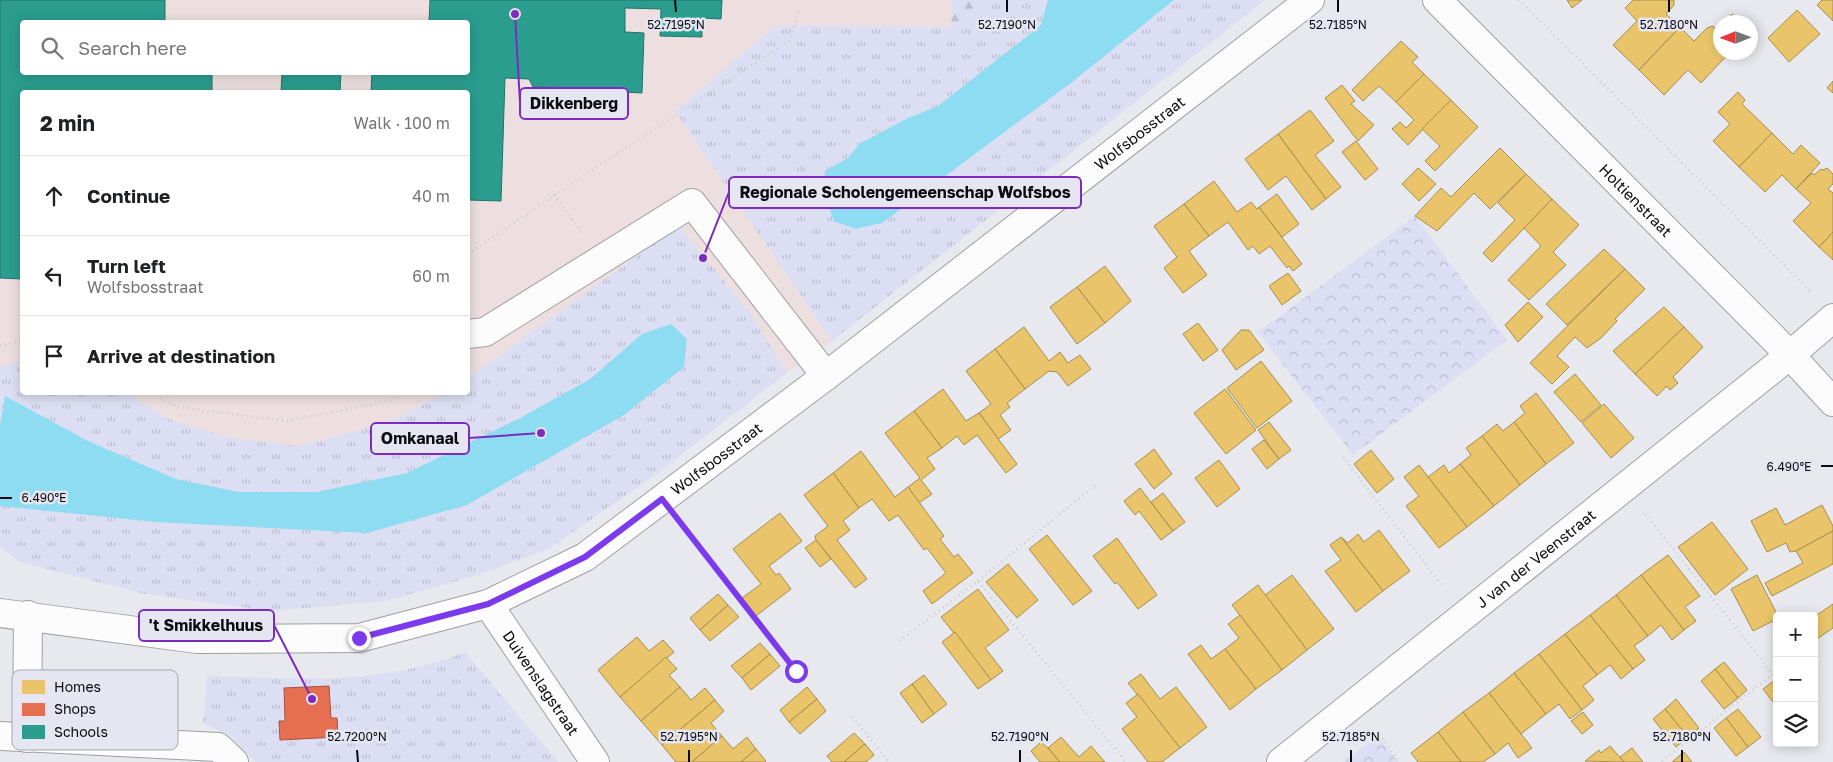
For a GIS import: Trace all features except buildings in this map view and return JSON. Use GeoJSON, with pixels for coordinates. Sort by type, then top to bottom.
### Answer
{"type":"FeatureCollection","features":[{"type":"Feature","properties":{"kind":"street","name":"Wolfsbosstraat"},"geometry":{"type":"LineString","coordinates":[[0,613],[28,615],[197,639],[359,638],[488,604],[585,557],[826,376],[1310,0]]}},
{"type":"Feature","properties":{"kind":"street","name":"Holtienstraat"},"geometry":{"type":"LineString","coordinates":[[1437,0],[1790,355],[1833,402]]}},
{"type":"Feature","properties":{"kind":"street"},"geometry":{"type":"LineString","coordinates":[[470,334],[484,332],[692,203],[826,376]]}},
{"type":"Feature","properties":{"kind":"street","name":"J van der Veenstraat"},"geometry":{"type":"LineString","coordinates":[[1281,762],[1790,355],[1833,318]]}},
{"type":"Feature","properties":{"kind":"street","name":"Duivenslagstraat"},"geometry":{"type":"LineString","coordinates":[[488,604],[596,762]]}},
{"type":"Feature","properties":{"kind":"street"},"geometry":{"type":"LineString","coordinates":[[28,615],[28,670]]}},
{"type":"Feature","properties":{"kind":"street"},"geometry":{"type":"LineString","coordinates":[[167,750],[226,755]]}},
{"type":"Feature","properties":{"kind":"path"},"geometry":{"type":"LineString","coordinates":[[1519,0],[1812,293]]}},
{"type":"Feature","properties":{"kind":"path"},"geometry":{"type":"LineString","coordinates":[[470,253],[789,41],[800,10]]}},
{"type":"Feature","properties":{"kind":"path"},"geometry":{"type":"LineString","coordinates":[[0,346],[20,341]]}},
{"type":"Feature","properties":{"kind":"path"},"geometry":{"type":"LineString","coordinates":[[157,395],[177,407],[287,421],[390,401],[398,395]]}},
{"type":"Feature","properties":{"kind":"path"},"geometry":{"type":"LineString","coordinates":[[1343,457],[1465,615]]}},
{"type":"Feature","properties":{"kind":"path"},"geometry":{"type":"LineString","coordinates":[[898,641],[978,581],[1098,483]]}},
{"type":"Feature","properties":{"kind":"path"},"geometry":{"type":"LineString","coordinates":[[1624,488],[1773,674],[1661,762]]}},
{"type":"Feature","properties":{"kind":"path"},"geometry":{"type":"LineString","coordinates":[[662,499],[796,671]]}},
{"type":"Feature","properties":{"kind":"path"},"geometry":{"type":"LineString","coordinates":[[978,581],[1126,762]]}},
{"type":"Feature","properties":{"kind":"path"},"geometry":{"type":"LineString","coordinates":[[852,717],[889,762]]}},
{"type":"Feature","properties":{"kind":"shaded area"},"geometry":{"type":"Polygon","coordinates":[[[0,0],[1265,0],[832,341],[787,373],[655,475],[547,549],[475,576],[385,601],[270,611],[145,594],[20,562],[0,547],[0,0]]]}},
{"type":"Feature","properties":{"kind":"green space"},"geometry":{"type":"Polygon","coordinates":[[[952,0],[989,0],[951,27],[952,0]]]}},
{"type":"Feature","properties":{"kind":"green space"},"geometry":{"type":"Polygon","coordinates":[[[989,0],[1048,0],[1041,24],[938,106],[908,118],[859,144],[848,158],[826,171],[834,221],[855,229],[882,223],[1071,83],[1174,0],[1265,0],[832,341],[675,111],[776,25],[951,27],[989,0]]]}},
{"type":"Feature","properties":{"kind":"green space"},"geometry":{"type":"Polygon","coordinates":[[[1415,216],[1507,340],[1353,455],[1258,332],[1415,216]]]}},
{"type":"Feature","properties":{"kind":"green space"},"geometry":{"type":"Polygon","coordinates":[[[681,228],[752,315],[787,373],[655,475],[550,548],[475,576],[385,601],[270,611],[145,594],[20,562],[0,547],[0,506],[155,522],[367,533],[467,505],[624,415],[684,367],[642,334],[590,379],[520,418],[407,473],[316,492],[239,492],[176,479],[88,441],[5,397],[0,425],[0,367],[20,361],[20,395],[129,395],[168,419],[231,438],[298,446],[387,423],[441,395],[470,395],[470,377],[666,235],[681,228]]]}},
{"type":"Feature","properties":{"kind":"green space"},"geometry":{"type":"Polygon","coordinates":[[[465,652],[558,762],[256,762],[229,735],[203,723],[207,675],[305,679],[338,678],[402,670],[434,663],[465,652]]]}},
{"type":"Feature","properties":{"kind":"green space"},"geometry":{"type":"Polygon","coordinates":[[[1378,736],[1398,762],[1343,762],[1378,736]]]}},
{"type":"Feature","properties":{"kind":"water"},"geometry":{"type":"Polygon","coordinates":[[[1048,0],[1174,0],[1071,83],[882,223],[855,229],[834,221],[823,191],[825,171],[848,158],[859,144],[908,118],[938,106],[1041,25],[1048,0]]]}},
{"type":"Feature","properties":{"kind":"water"},"geometry":{"type":"Polygon","coordinates":[[[671,324],[687,339],[684,367],[624,415],[467,505],[367,533],[155,522],[0,506],[0,425],[5,396],[88,441],[176,479],[239,492],[316,492],[407,473],[520,418],[590,379],[642,334],[671,324]]]}},
{"type":"Feature","properties":{"kind":"place","name":"Dikkenberg"},"geometry":{"type":"Point","coordinates":[515,14]}},
{"type":"Feature","properties":{"kind":"place","name":"Regionale Scholengemeenschap Wolfsbos"},"geometry":{"type":"Point","coordinates":[703,258]}},
{"type":"Feature","properties":{"kind":"place","name":"Omkanaal"},"geometry":{"type":"Point","coordinates":[541,433]}},
{"type":"Feature","properties":{"kind":"place","name":"'t Smikkelhuus"},"geometry":{"type":"Point","coordinates":[312,699]}},
{"type":"Feature","properties":{"kind":"route"},"geometry":{"type":"LineString","coordinates":[[359,638],[488,604],[585,557],[662,499],[796,671]]}}]}
